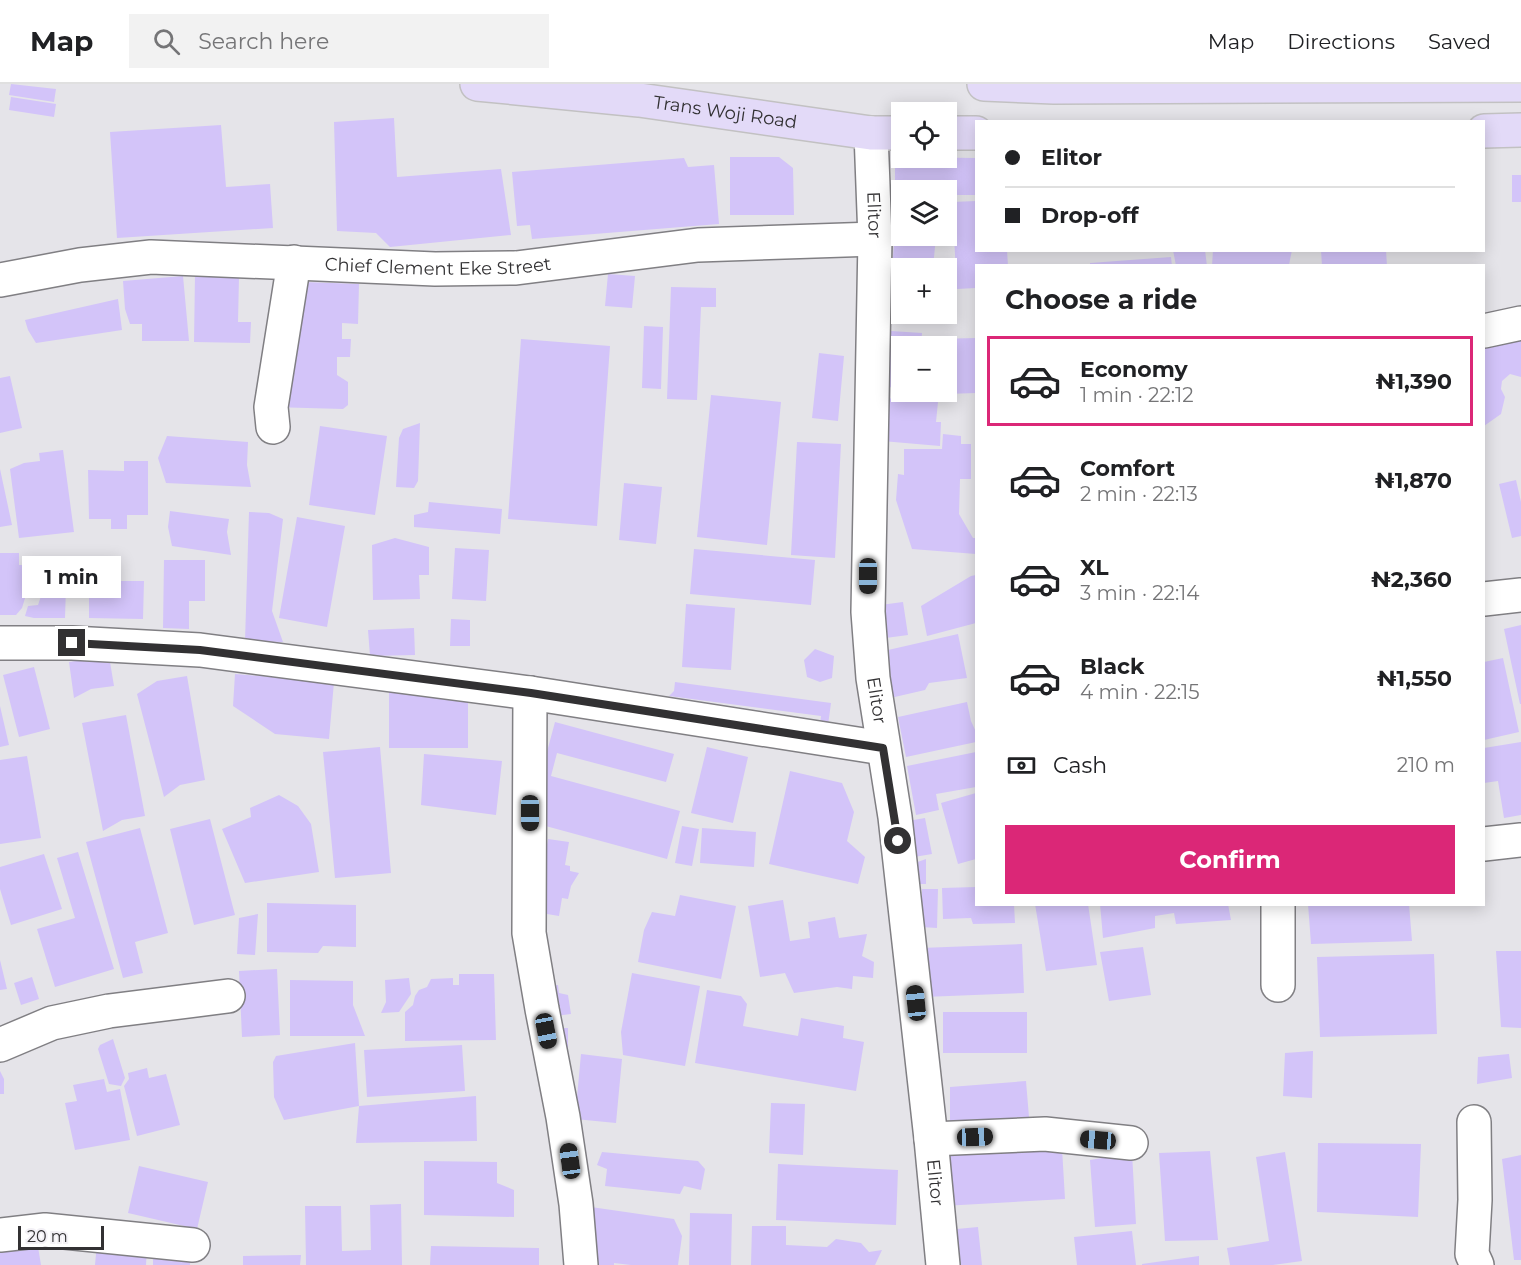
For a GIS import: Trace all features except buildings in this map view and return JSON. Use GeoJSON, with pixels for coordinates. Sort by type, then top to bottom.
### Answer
{"type":"FeatureCollection","features":[{"type":"Feature","properties":{"kind":"main road","name":"Trans Woji Road"},"geometry":{"type":"LineString","coordinates":[[477,84],[639,100],[886,133]]}},
{"type":"Feature","properties":{"kind":"main road"},"geometry":{"type":"LineString","coordinates":[[984,84],[1054,87],[1521,85]]}},
{"type":"Feature","properties":{"kind":"main road"},"geometry":{"type":"LineString","coordinates":[[1485,131],[1521,130]]}},
{"type":"Feature","properties":{"kind":"main road"},"geometry":{"type":"LineString","coordinates":[[957,133],[975,132]]}},
{"type":"Feature","properties":{"kind":"street","name":"Elitor"},"geometry":{"type":"LineString","coordinates":[[886,133],[875,239],[868,612],[873,678],[896,817],[943,1265]]}},
{"type":"Feature","properties":{"kind":"street","name":"Chief Clement Eke Street"},"geometry":{"type":"LineString","coordinates":[[0,280],[80,265],[151,257],[435,269],[516,268],[698,245],[875,239]]}},
{"type":"Feature","properties":{"kind":"street"},"geometry":{"type":"LineString","coordinates":[[273,427],[272,407],[294,262]]}},
{"type":"Feature","properties":{"kind":"street"},"geometry":{"type":"LineString","coordinates":[[1485,331],[1521,322]]}},
{"type":"Feature","properties":{"kind":"street"},"geometry":{"type":"LineString","coordinates":[[1485,599],[1521,595]]}},
{"type":"Feature","properties":{"kind":"street"},"geometry":{"type":"LineString","coordinates":[[0,643],[72,643],[200,650],[531,693],[883,748]]}},
{"type":"Feature","properties":{"kind":"street"},"geometry":{"type":"LineString","coordinates":[[531,693],[529,933],[563,1117],[576,1204],[581,1265]]}},
{"type":"Feature","properties":{"kind":"street"},"geometry":{"type":"LineString","coordinates":[[1485,844],[1521,840]]}},
{"type":"Feature","properties":{"kind":"street"},"geometry":{"type":"LineString","coordinates":[[1278,906],[1278,985]]}},
{"type":"Feature","properties":{"kind":"street"},"geometry":{"type":"LineString","coordinates":[[0,1046],[52,1023],[109,1011],[228,996]]}},
{"type":"Feature","properties":{"kind":"street"},"geometry":{"type":"LineString","coordinates":[[1474,1122],[1475,1200],[1472,1254],[1477,1265]]}},
{"type":"Feature","properties":{"kind":"street"},"geometry":{"type":"LineString","coordinates":[[931,1139],[1045,1134],[1131,1143]]}},
{"type":"Feature","properties":{"kind":"street"},"geometry":{"type":"LineString","coordinates":[[0,1235],[45,1230],[193,1245]]}},
{"type":"Feature","properties":{"kind":"route"},"geometry":{"type":"LineString","coordinates":[[72,643],[200,650],[531,693],[883,748],[896,817],[898,841]]}}]}
